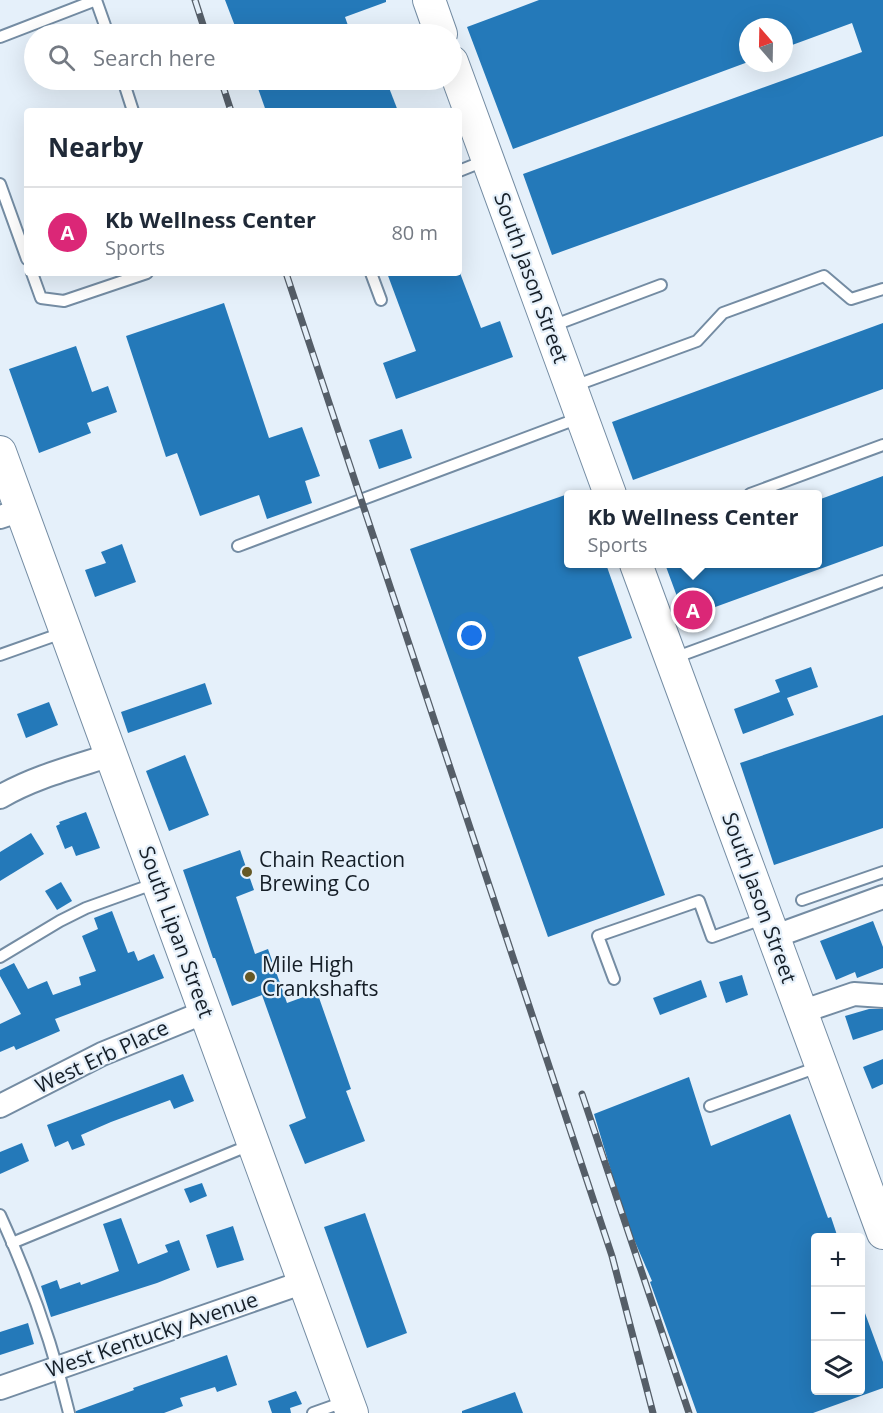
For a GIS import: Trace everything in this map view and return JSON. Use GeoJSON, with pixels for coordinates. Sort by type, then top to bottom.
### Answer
{"type":"FeatureCollection","features":[{"type":"Feature","properties":{"kind":"street"},"geometry":{"type":"LineString","coordinates":[[429,0],[437,24]]}},
{"type":"Feature","properties":{"kind":"street","name":"South Jason Street"},"geometry":{"type":"LineString","coordinates":[[462,90],[608,490]]}},
{"type":"Feature","properties":{"kind":"street","name":"South Lipan Street"},"geometry":{"type":"LineString","coordinates":[[0,452],[11,513],[65,632],[350,1407]]}},
{"type":"Feature","properties":{"kind":"street","name":"South Jason Street"},"geometry":{"type":"LineString","coordinates":[[637,568],[883,1233]]}},
{"type":"Feature","properties":{"kind":"street"},"geometry":{"type":"LineString","coordinates":[[0,797],[41,779],[111,755]]}},
{"type":"Feature","properties":{"kind":"street"},"geometry":{"type":"LineString","coordinates":[[769,928],[883,897]]}},
{"type":"Feature","properties":{"kind":"street"},"geometry":{"type":"LineString","coordinates":[[801,1012],[854,994],[883,996]]}},
{"type":"Feature","properties":{"kind":"street","name":"West Erb Place"},"geometry":{"type":"LineString","coordinates":[[0,1106],[102,1054],[205,1012]]}},
{"type":"Feature","properties":{"kind":"street","name":"West Kentucky Avenue"},"geometry":{"type":"LineString","coordinates":[[0,1388],[304,1282]]}},
{"type":"Feature","properties":{"kind":"lane"},"geometry":{"type":"LineString","coordinates":[[34,24],[96,0],[104,24]]}},
{"type":"Feature","properties":{"kind":"lane"},"geometry":{"type":"LineString","coordinates":[[0,37],[24,28]]}},
{"type":"Feature","properties":{"kind":"lane"},"geometry":{"type":"LineString","coordinates":[[126,90],[132,108]]}},
{"type":"Feature","properties":{"kind":"lane"},"geometry":{"type":"LineString","coordinates":[[462,170],[487,159]]}},
{"type":"Feature","properties":{"kind":"lane"},"geometry":{"type":"LineString","coordinates":[[0,184],[24,251]]}},
{"type":"Feature","properties":{"kind":"lane"},"geometry":{"type":"LineString","coordinates":[[33,276],[41,298],[64,301],[138,276]]}},
{"type":"Feature","properties":{"kind":"lane"},"geometry":{"type":"LineString","coordinates":[[372,276],[381,300]]}},
{"type":"Feature","properties":{"kind":"lane"},"geometry":{"type":"LineString","coordinates":[[571,388],[697,341],[723,313],[825,276],[851,299],[883,289]]}},
{"type":"Feature","properties":{"kind":"lane"},"geometry":{"type":"LineString","coordinates":[[549,327],[661,285]]}},
{"type":"Feature","properties":{"kind":"lane"},"geometry":{"type":"LineString","coordinates":[[238,546],[582,417]]}},
{"type":"Feature","properties":{"kind":"lane"},"geometry":{"type":"LineString","coordinates":[[763,490],[883,445]]}},
{"type":"Feature","properties":{"kind":"lane"},"geometry":{"type":"LineString","coordinates":[[671,659],[883,581]]}},
{"type":"Feature","properties":{"kind":"lane"},"geometry":{"type":"LineString","coordinates":[[0,655],[65,632]]}},
{"type":"Feature","properties":{"kind":"lane"},"geometry":{"type":"LineString","coordinates":[[802,900],[883,872]]}},
{"type":"Feature","properties":{"kind":"lane"},"geometry":{"type":"LineString","coordinates":[[0,957],[69,917],[157,883]]}},
{"type":"Feature","properties":{"kind":"lane"},"geometry":{"type":"LineString","coordinates":[[614,979],[598,936],[699,901],[712,937],[769,928]]}},
{"type":"Feature","properties":{"kind":"lane"},"geometry":{"type":"LineString","coordinates":[[710,1107],[821,1066]]}},
{"type":"Feature","properties":{"kind":"lane"},"geometry":{"type":"LineString","coordinates":[[12,1243],[253,1143]]}},
{"type":"Feature","properties":{"kind":"lane"},"geometry":{"type":"LineString","coordinates":[[0,1215],[38,1309],[58,1367],[69,1413]]}},
{"type":"Feature","properties":{"kind":"lane"},"geometry":{"type":"LineString","coordinates":[[313,1413],[350,1407]]}},
{"type":"Feature","properties":{"kind":"building"},"geometry":{"type":"Polygon","coordinates":[[[225,0],[386,0],[386,2],[345,17],[347,24],[234,24],[225,0]]]}},
{"type":"Feature","properties":{"kind":"building"},"geometry":{"type":"Polygon","coordinates":[[[539,0],[883,0],[883,136],[552,255],[523,174],[862,52],[852,23],[793,45],[793,18],[739,18],[739,65],[513,149],[467,27],[539,0]]]}},
{"type":"Feature","properties":{"kind":"building"},"geometry":{"type":"Polygon","coordinates":[[[259,90],[390,90],[397,108],[265,108],[259,90]]]}},
{"type":"Feature","properties":{"kind":"building"},"geometry":{"type":"Polygon","coordinates":[[[388,276],[461,276],[481,328],[500,321],[513,357],[396,399],[383,363],[416,351],[388,276]]]}},
{"type":"Feature","properties":{"kind":"building"},"geometry":{"type":"Polygon","coordinates":[[[224,303],[269,438],[302,427],[320,476],[305,481],[312,503],[267,519],[259,495],[200,516],[177,453],[166,457],[126,336],[224,303]]]}},
{"type":"Feature","properties":{"kind":"building"},"geometry":{"type":"Polygon","coordinates":[[[883,323],[883,389],[633,480],[612,422],[883,323]]]}},
{"type":"Feature","properties":{"kind":"building"},"geometry":{"type":"Polygon","coordinates":[[[76,346],[92,392],[108,386],[117,412],[87,423],[91,433],[39,453],[9,369],[76,346]]]}},
{"type":"Feature","properties":{"kind":"building"},"geometry":{"type":"Polygon","coordinates":[[[402,429],[412,458],[379,469],[369,440],[402,429]]]}},
{"type":"Feature","properties":{"kind":"building"},"geometry":{"type":"Polygon","coordinates":[[[883,476],[883,546],[685,618],[666,568],[822,568],[822,499],[883,476]]]}},
{"type":"Feature","properties":{"kind":"building"},"geometry":{"type":"Polygon","coordinates":[[[564,495],[564,568],[607,568],[632,638],[578,657],[665,895],[548,937],[410,549],[564,495]]]}},
{"type":"Feature","properties":{"kind":"building"},"geometry":{"type":"Polygon","coordinates":[[[122,544],[136,582],[95,597],[85,570],[106,563],[101,552],[122,544]]]}},
{"type":"Feature","properties":{"kind":"building"},"geometry":{"type":"Polygon","coordinates":[[[811,667],[818,687],[787,698],[794,715],[743,734],[734,709],[780,692],[775,680],[811,667]]]}},
{"type":"Feature","properties":{"kind":"building"},"geometry":{"type":"Polygon","coordinates":[[[205,683],[212,704],[128,733],[121,712],[205,683]]]}},
{"type":"Feature","properties":{"kind":"building"},"geometry":{"type":"Polygon","coordinates":[[[49,702],[58,725],[26,738],[17,714],[49,702]]]}},
{"type":"Feature","properties":{"kind":"building"},"geometry":{"type":"Polygon","coordinates":[[[883,715],[883,828],[774,865],[740,763],[883,715]]]}},
{"type":"Feature","properties":{"kind":"building"},"geometry":{"type":"Polygon","coordinates":[[[185,755],[209,815],[169,831],[146,771],[185,755]]]}},
{"type":"Feature","properties":{"kind":"building"},"geometry":{"type":"Polygon","coordinates":[[[86,812],[100,848],[76,856],[72,846],[65,849],[56,826],[60,824],[59,822],[86,812]]]}},
{"type":"Feature","properties":{"kind":"building"},"geometry":{"type":"Polygon","coordinates":[[[31,833],[44,854],[0,881],[0,852],[31,833]]]}},
{"type":"Feature","properties":{"kind":"building"},"geometry":{"type":"Polygon","coordinates":[[[240,850],[254,890],[236,897],[255,954],[268,949],[287,1003],[317,992],[351,1089],[346,1091],[365,1141],[305,1164],[289,1125],[306,1118],[262,995],[232,1006],[183,870],[240,850]]]}},
{"type":"Feature","properties":{"kind":"building"},"geometry":{"type":"Polygon","coordinates":[[[61,882],[72,901],[57,910],[45,891],[61,882]]]}},
{"type":"Feature","properties":{"kind":"building"},"geometry":{"type":"Polygon","coordinates":[[[112,911],[128,953],[134,951],[138,961],[154,954],[164,978],[55,1019],[60,1031],[16,1050],[14,1046],[0,1052],[0,1024],[21,1014],[0,976],[0,970],[14,963],[28,989],[47,981],[53,995],[81,985],[79,977],[96,971],[82,936],[98,929],[94,918],[112,911]]]}},
{"type":"Feature","properties":{"kind":"building"},"geometry":{"type":"Polygon","coordinates":[[[873,921],[883,947],[883,968],[857,978],[855,972],[836,980],[820,941],[873,921]]]}},
{"type":"Feature","properties":{"kind":"building"},"geometry":{"type":"Polygon","coordinates":[[[742,975],[748,995],[726,1003],[719,982],[742,975]]]}},
{"type":"Feature","properties":{"kind":"building"},"geometry":{"type":"Polygon","coordinates":[[[701,980],[707,997],[660,1015],[653,998],[701,980]]]}},
{"type":"Feature","properties":{"kind":"building"},"geometry":{"type":"Polygon","coordinates":[[[869,1009],[883,1009],[883,1030],[853,1040],[845,1016],[869,1009]]]}},
{"type":"Feature","properties":{"kind":"building"},"geometry":{"type":"Polygon","coordinates":[[[883,1059],[883,1084],[872,1089],[863,1067],[883,1059]]]}},
{"type":"Feature","properties":{"kind":"building"},"geometry":{"type":"Polygon","coordinates":[[[183,1074],[194,1101],[174,1109],[170,1100],[81,1135],[85,1145],[72,1150],[68,1141],[55,1147],[47,1125],[183,1074]]]}},
{"type":"Feature","properties":{"kind":"building"},"geometry":{"type":"Polygon","coordinates":[[[689,1077],[711,1146],[790,1114],[828,1218],[831,1217],[836,1233],[811,1233],[811,1395],[863,1395],[813,1413],[697,1413],[650,1282],[652,1281],[626,1221],[594,1114],[689,1077]]]}},
{"type":"Feature","properties":{"kind":"building"},"geometry":{"type":"Polygon","coordinates":[[[22,1143],[29,1161],[0,1174],[0,1152],[22,1143]]]}},
{"type":"Feature","properties":{"kind":"building"},"geometry":{"type":"Polygon","coordinates":[[[202,1183],[207,1196],[190,1203],[184,1189],[202,1183]]]}},
{"type":"Feature","properties":{"kind":"building"},"geometry":{"type":"Polygon","coordinates":[[[365,1213],[407,1333],[367,1348],[324,1227],[365,1213]]]}},
{"type":"Feature","properties":{"kind":"building"},"geometry":{"type":"Polygon","coordinates":[[[121,1218],[138,1264],[168,1252],[165,1245],[179,1240],[190,1270],[51,1317],[41,1286],[57,1280],[60,1289],[80,1282],[81,1285],[119,1271],[103,1224],[121,1218]]]}},
{"type":"Feature","properties":{"kind":"building"},"geometry":{"type":"Polygon","coordinates":[[[233,1226],[244,1260],[217,1268],[206,1235],[233,1226]]]}},
{"type":"Feature","properties":{"kind":"building"},"geometry":{"type":"Polygon","coordinates":[[[865,1313],[883,1362],[883,1388],[865,1394],[865,1313]]]}},
{"type":"Feature","properties":{"kind":"building"},"geometry":{"type":"Polygon","coordinates":[[[28,1323],[34,1344],[0,1355],[0,1332],[28,1323]]]}},
{"type":"Feature","properties":{"kind":"building"},"geometry":{"type":"Polygon","coordinates":[[[227,1355],[237,1385],[217,1392],[215,1387],[180,1398],[183,1406],[164,1413],[76,1413],[76,1411],[134,1390],[133,1388],[227,1355]]]}},
{"type":"Feature","properties":{"kind":"building"},"geometry":{"type":"Polygon","coordinates":[[[296,1391],[302,1404],[290,1408],[291,1413],[272,1413],[268,1401],[296,1391]]]}},
{"type":"Feature","properties":{"kind":"building"},"geometry":{"type":"Polygon","coordinates":[[[515,1392],[523,1413],[462,1413],[462,1411],[515,1392]]]}},
{"type":"Feature","properties":{"kind":"railway"},"geometry":{"type":"LineString","coordinates":[[195,0],[203,24]]}},
{"type":"Feature","properties":{"kind":"railway"},"geometry":{"type":"LineString","coordinates":[[224,90],[230,108]]}},
{"type":"Feature","properties":{"kind":"railway"},"geometry":{"type":"LineString","coordinates":[[287,276],[612,1256],[653,1413]]}},
{"type":"Feature","properties":{"kind":"railway"},"geometry":{"type":"LineString","coordinates":[[582,1094],[689,1413]]}},
{"type":"Feature","properties":{"kind":"place","name":"Kb Wellness Center"},"geometry":{"type":"Point","coordinates":[693,610]}},
{"type":"Feature","properties":{"kind":"place","name":"Chain Reaction Brewing Co"},"geometry":{"type":"Point","coordinates":[247,872]}},
{"type":"Feature","properties":{"kind":"place","name":"Mile High Crankshafts"},"geometry":{"type":"Point","coordinates":[250,977]}}]}
